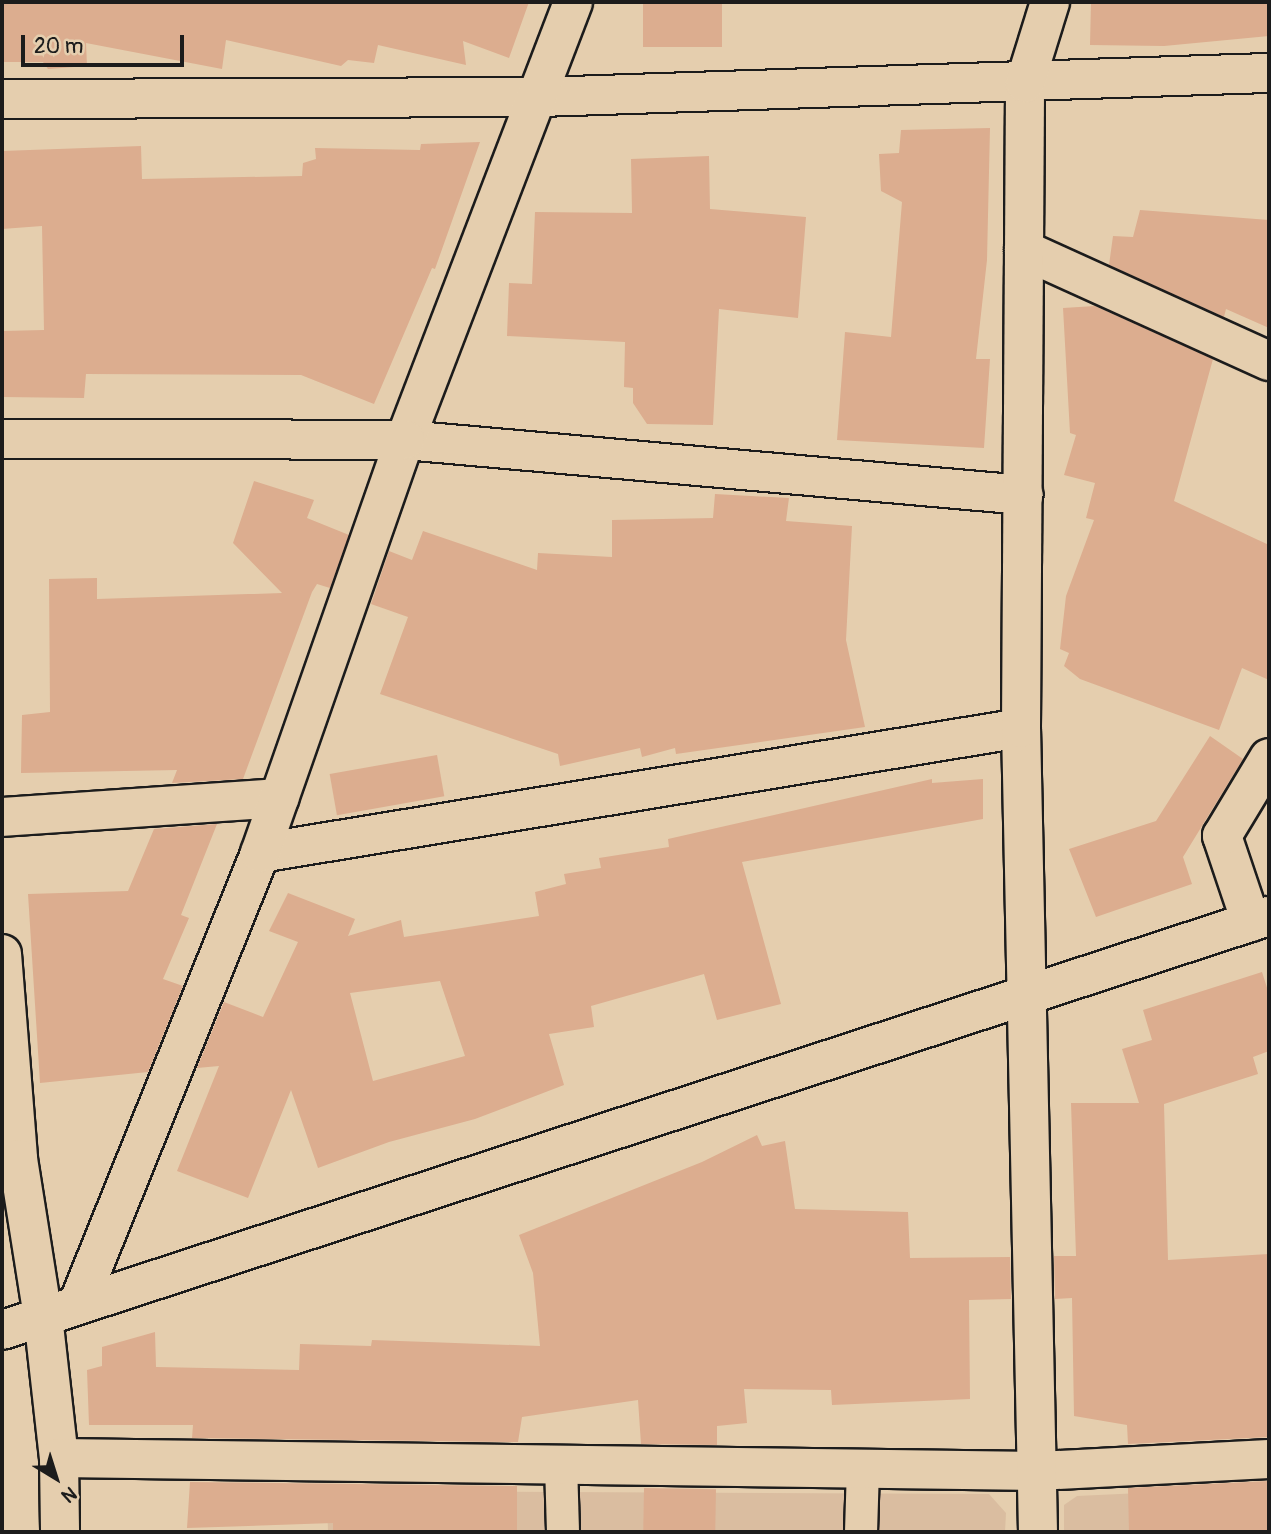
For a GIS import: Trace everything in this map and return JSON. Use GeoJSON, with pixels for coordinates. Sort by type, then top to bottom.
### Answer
{"type":"FeatureCollection","features":[{"type":"Feature","properties":{"kind":"street"},"geometry":{"type":"LineString","coordinates":[[61,1310],[260,853],[405,440],[540,97],[573,2]]}},
{"type":"Feature","properties":{"kind":"street"},"geometry":{"type":"LineString","coordinates":[[1038,1532],[1030,996],[1021,727],[1025,83],[1050,2]]}},
{"type":"Feature","properties":{"kind":"street"},"geometry":{"type":"LineString","coordinates":[[2,99],[540,97],[1269,73]]}},
{"type":"Feature","properties":{"kind":"street"},"geometry":{"type":"LineString","coordinates":[[1024,250],[1269,362]]}},
{"type":"Feature","properties":{"kind":"street"},"geometry":{"type":"LineString","coordinates":[[2,439],[405,440],[1024,495]]}},
{"type":"Feature","properties":{"kind":"street"},"geometry":{"type":"LineString","coordinates":[[260,853],[1021,727]]}},
{"type":"Feature","properties":{"kind":"street"},"geometry":{"type":"LineString","coordinates":[[2,1330],[1260,919],[1222,836],[1269,758]]}},
{"type":"Feature","properties":{"kind":"street"},"geometry":{"type":"LineString","coordinates":[[2,817],[279,798]]}},
{"type":"Feature","properties":{"kind":"street"},"geometry":{"type":"LineString","coordinates":[[2,954],[18,1159],[61,1310],[60,1532]]}},
{"type":"Feature","properties":{"kind":"street"},"geometry":{"type":"LineString","coordinates":[[59,1458],[1039,1471],[1269,1458]]}},
{"type":"Feature","properties":{"kind":"lane"},"geometry":{"type":"LineString","coordinates":[[561,1464],[563,1532]]}},
{"type":"Feature","properties":{"kind":"lane"},"geometry":{"type":"LineString","coordinates":[[861,1532],[863,1469]]}},
{"type":"Feature","properties":{"kind":"shaded area"},"geometry":{"type":"Polygon","coordinates":[[[1269,1487],[1269,1532],[1064,1532],[1064,1505],[1077,1496],[1269,1487]]]}},
{"type":"Feature","properties":{"kind":"shaded area"},"geometry":{"type":"Polygon","coordinates":[[[327,1491],[989,1494],[1006,1513],[1005,1532],[328,1532],[327,1491]]]}},
{"type":"Feature","properties":{"kind":"building"},"geometry":{"type":"Polygon","coordinates":[[[2,2],[529,2],[509,58],[463,41],[466,65],[378,45],[374,63],[348,60],[341,66],[226,40],[222,69],[86,43],[87,66],[48,69],[43,62],[2,62],[2,2]]]}},
{"type":"Feature","properties":{"kind":"building"},"geometry":{"type":"Polygon","coordinates":[[[643,2],[722,2],[722,47],[643,47],[643,2]]]}},
{"type":"Feature","properties":{"kind":"building"},"geometry":{"type":"Polygon","coordinates":[[[1091,2],[1269,2],[1269,36],[1164,46],[1090,45],[1091,2]]]}},
{"type":"Feature","properties":{"kind":"building"},"geometry":{"type":"Polygon","coordinates":[[[990,128],[987,260],[976,359],[990,359],[984,448],[837,440],[845,332],[891,337],[902,202],[881,191],[879,154],[899,153],[901,130],[990,128]]]}},
{"type":"Feature","properties":{"kind":"building"},"geometry":{"type":"Polygon","coordinates":[[[480,142],[435,269],[432,268],[374,404],[301,375],[86,374],[84,398],[2,397],[2,331],[44,330],[42,226],[2,229],[2,151],[141,146],[142,179],[302,176],[303,163],[316,159],[315,148],[420,150],[421,144],[480,142]]]}},
{"type":"Feature","properties":{"kind":"building"},"geometry":{"type":"Polygon","coordinates":[[[709,156],[710,209],[806,217],[798,318],[719,309],[713,425],[647,424],[633,403],[633,388],[624,387],[625,342],[507,336],[509,283],[532,284],[535,212],[632,213],[631,159],[709,156]]]}},
{"type":"Feature","properties":{"kind":"building"},"geometry":{"type":"Polygon","coordinates":[[[1140,210],[1269,220],[1269,328],[1226,309],[1224,317],[1109,265],[1113,236],[1133,237],[1140,210]]]}},
{"type":"Feature","properties":{"kind":"building"},"geometry":{"type":"Polygon","coordinates":[[[1095,306],[1213,359],[1174,501],[1269,545],[1269,680],[1242,668],[1219,730],[1080,679],[1064,666],[1069,653],[1060,649],[1066,596],[1094,520],[1086,518],[1095,483],[1064,475],[1076,435],[1070,433],[1063,308],[1095,306]]]}},
{"type":"Feature","properties":{"kind":"building"},"geometry":{"type":"Polygon","coordinates":[[[254,481],[314,500],[307,518],[349,535],[330,588],[317,584],[312,592],[243,779],[172,783],[177,770],[21,773],[22,715],[50,712],[49,579],[97,578],[97,599],[282,593],[233,543],[254,481]]]}},
{"type":"Feature","properties":{"kind":"building"},"geometry":{"type":"Polygon","coordinates":[[[715,494],[789,498],[786,521],[852,526],[846,640],[865,727],[676,754],[675,748],[642,757],[640,748],[560,766],[558,754],[380,694],[408,617],[371,604],[389,551],[412,560],[423,531],[537,570],[538,553],[612,557],[612,520],[713,518],[715,494]]]}},
{"type":"Feature","properties":{"kind":"building"},"geometry":{"type":"Polygon","coordinates":[[[1210,736],[1243,759],[1183,857],[1192,884],[1096,917],[1069,849],[1156,821],[1210,736]]]}},
{"type":"Feature","properties":{"kind":"building"},"geometry":{"type":"Polygon","coordinates":[[[437,755],[444,796],[337,815],[330,774],[437,755]]]}},
{"type":"Feature","properties":{"kind":"building"},"geometry":{"type":"Polygon","coordinates":[[[932,779],[932,783],[983,779],[983,819],[742,862],[781,1004],[717,1020],[704,974],[591,1006],[594,1027],[549,1034],[564,1085],[475,1119],[389,1142],[318,1168],[291,1090],[248,1198],[177,1171],[219,1066],[197,1068],[224,1002],[263,1017],[298,942],[269,931],[288,893],[355,919],[348,936],[401,920],[404,937],[539,916],[535,892],[566,884],[564,874],[601,868],[599,858],[669,847],[668,839],[932,779]],[[440,981],[350,993],[373,1081],[465,1056],[440,981]]]}},
{"type":"Feature","properties":{"kind":"building"},"geometry":{"type":"Polygon","coordinates":[[[217,824],[181,915],[189,918],[163,979],[183,986],[148,1072],[40,1083],[28,894],[128,891],[154,829],[217,824]]]}},
{"type":"Feature","properties":{"kind":"building"},"geometry":{"type":"Polygon","coordinates":[[[1262,972],[1269,994],[1269,1051],[1253,1057],[1258,1074],[1164,1104],[1168,1260],[1269,1254],[1269,1437],[1128,1444],[1127,1425],[1074,1416],[1072,1298],[1055,1299],[1054,1256],[1076,1256],[1071,1103],[1139,1103],[1122,1049],[1152,1040],[1143,1010],[1262,972]]]}},
{"type":"Feature","properties":{"kind":"building"},"geometry":{"type":"Polygon","coordinates":[[[757,1135],[762,1146],[785,1141],[795,1209],[908,1212],[910,1258],[1010,1257],[1011,1299],[969,1300],[970,1399],[832,1405],[831,1390],[744,1389],[747,1423],[717,1426],[717,1445],[641,1444],[638,1400],[522,1417],[518,1442],[192,1438],[193,1425],[89,1425],[87,1370],[102,1366],[102,1347],[155,1332],[156,1367],[299,1370],[300,1344],[371,1346],[372,1340],[540,1346],[533,1273],[519,1235],[702,1162],[757,1135]]]}},
{"type":"Feature","properties":{"kind":"building"},"geometry":{"type":"Polygon","coordinates":[[[1269,1481],[1269,1532],[1129,1532],[1128,1488],[1269,1481]]]}},
{"type":"Feature","properties":{"kind":"building"},"geometry":{"type":"Polygon","coordinates":[[[190,1482],[517,1486],[517,1532],[333,1532],[333,1523],[187,1528],[190,1482]]]}},
{"type":"Feature","properties":{"kind":"building"},"geometry":{"type":"Polygon","coordinates":[[[644,1488],[716,1489],[715,1532],[643,1532],[644,1488]]]}}]}
